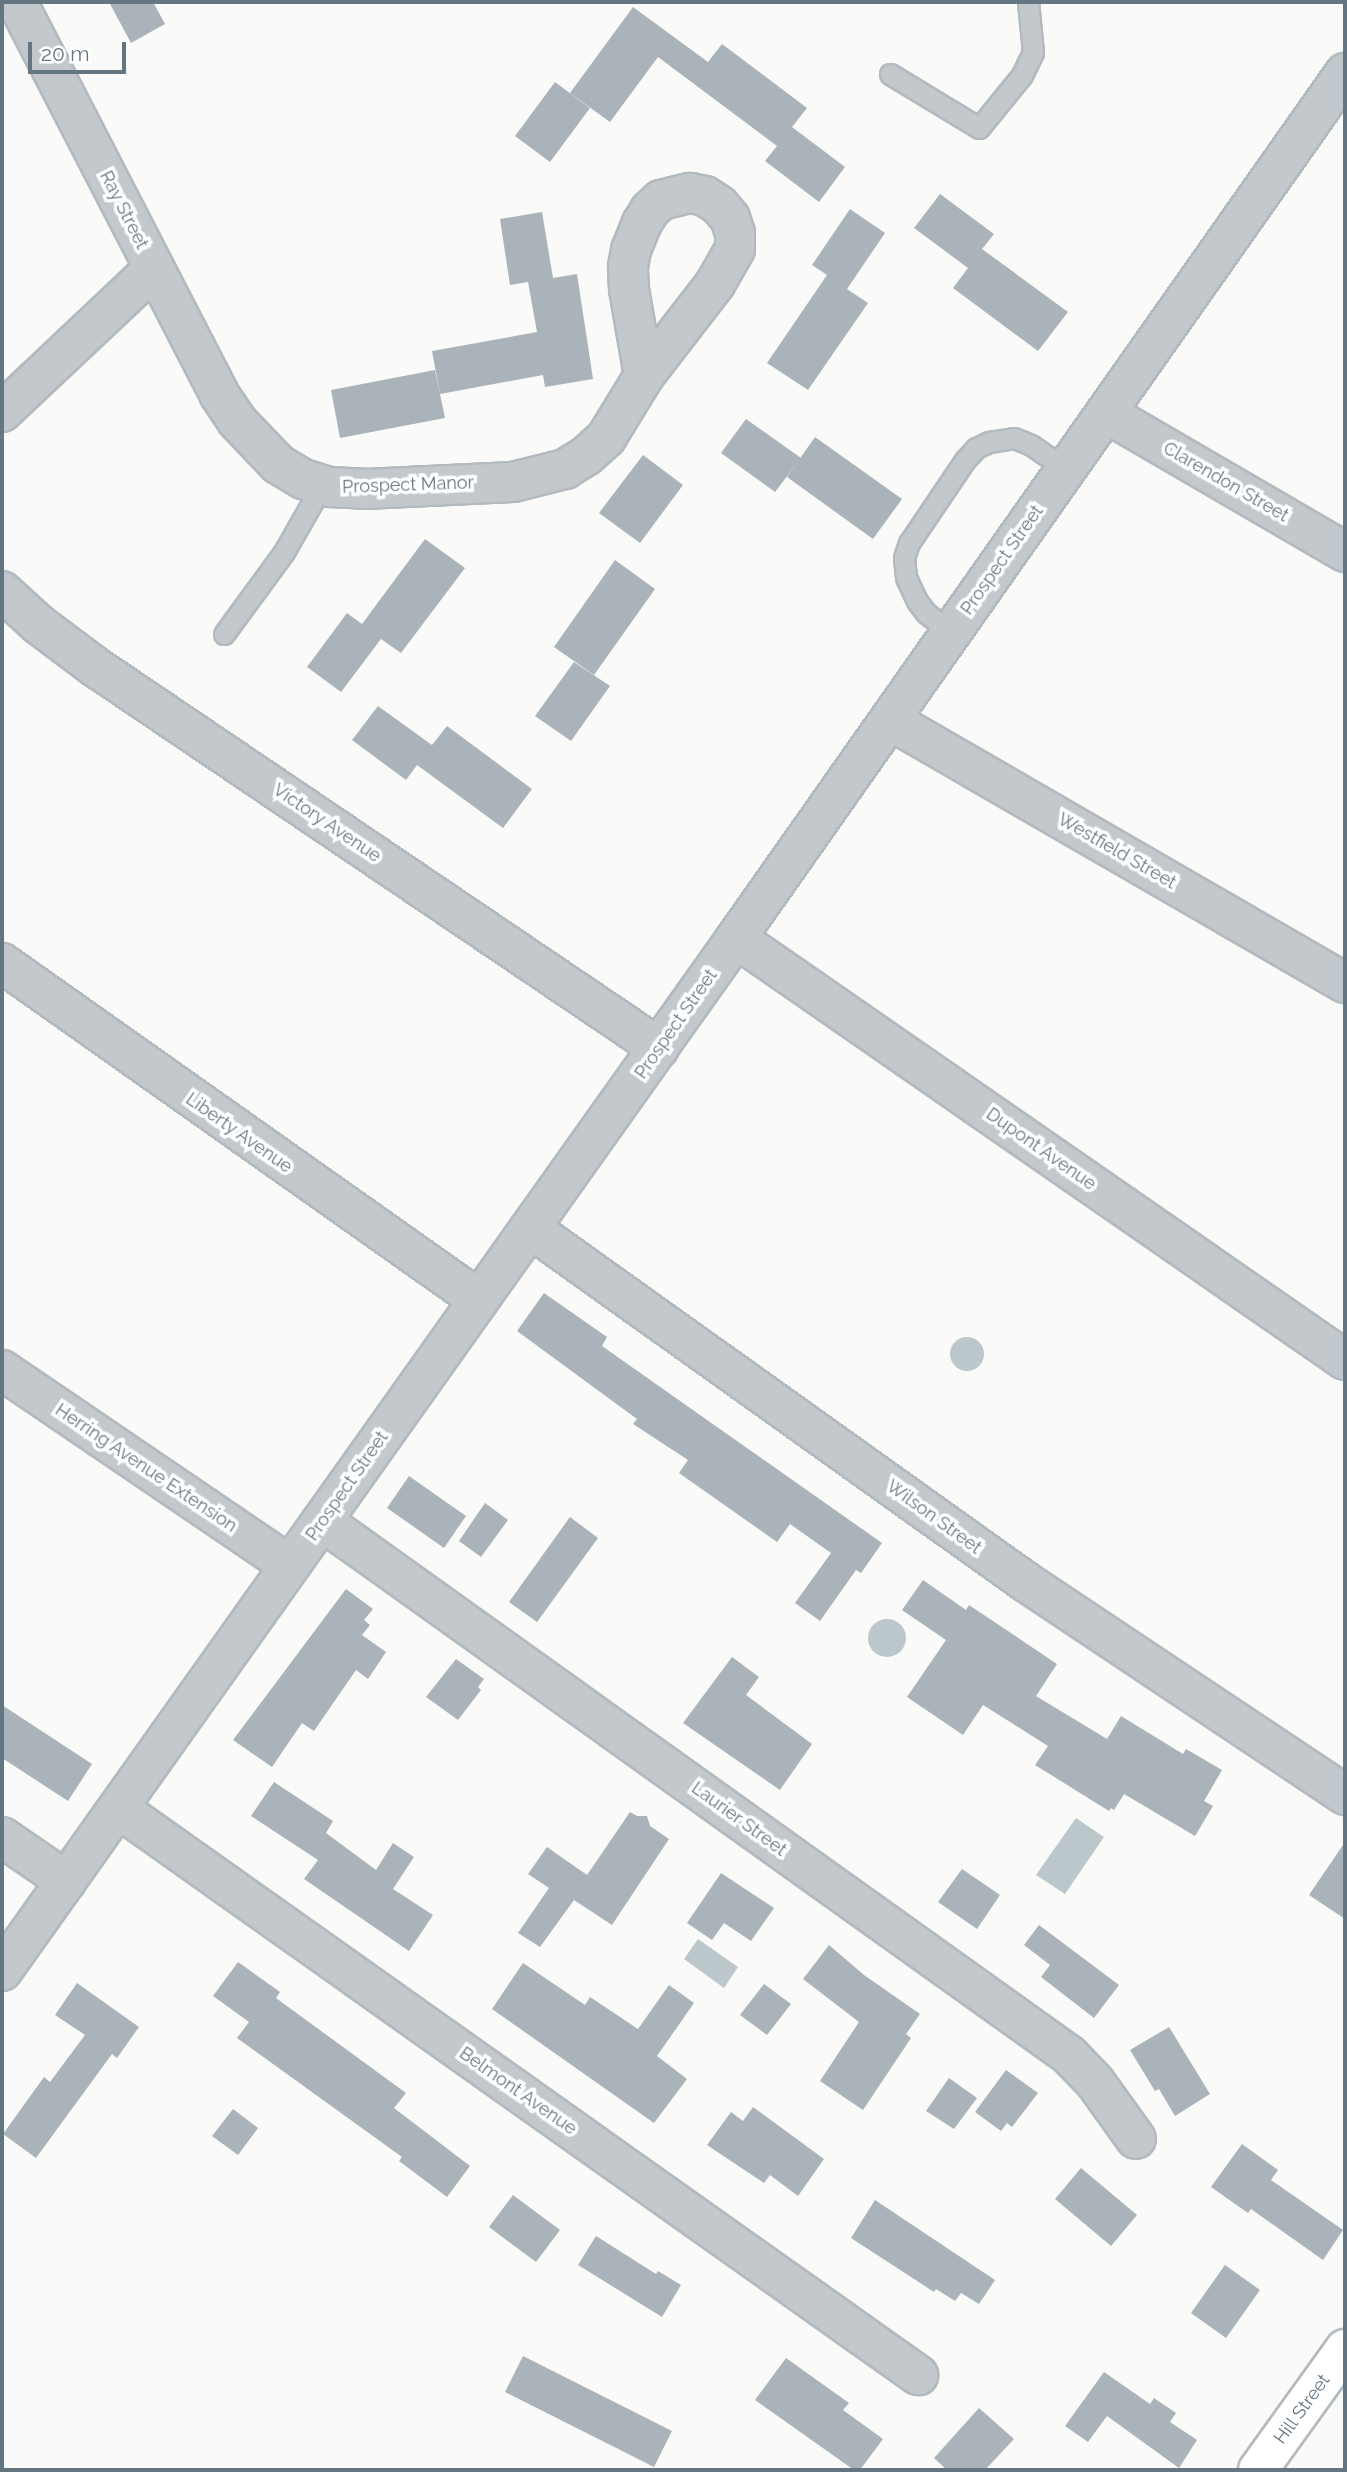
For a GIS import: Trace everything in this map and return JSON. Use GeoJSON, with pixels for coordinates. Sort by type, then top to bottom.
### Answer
{"type":"FeatureCollection","features":[{"type":"Feature","properties":{"kind":"street","name":"Ray Street"},"geometry":{"type":"LineString","coordinates":[[2,412],[154,269],[17,2]]}},
{"type":"Feature","properties":{"kind":"street","name":"Prospect Street"},"geometry":{"type":"LineString","coordinates":[[2,1971],[659,1048],[1345,73]]}},
{"type":"Feature","properties":{"kind":"street","name":"Prospect Manor"},"geometry":{"type":"LineString","coordinates":[[154,269],[219,394],[237,421],[278,464],[319,484],[365,489],[513,482],[565,469],[586,456],[606,438],[644,376]]}},
{"type":"Feature","properties":{"kind":"street","name":"Clarendon Street"},"geometry":{"type":"LineString","coordinates":[[1106,413],[1345,552]]}},
{"type":"Feature","properties":{"kind":"street","name":"Victory Avenue"},"geometry":{"type":"LineString","coordinates":[[2,590],[38,624],[94,666],[659,1048]]}},
{"type":"Feature","properties":{"kind":"street","name":"Westfield Street"},"geometry":{"type":"LineString","coordinates":[[890,720],[1345,983]]}},
{"type":"Feature","properties":{"kind":"street","name":"Dupont Avenue"},"geometry":{"type":"LineString","coordinates":[[736,938],[1345,1360]]}},
{"type":"Feature","properties":{"kind":"street","name":"Liberty Avenue"},"geometry":{"type":"LineString","coordinates":[[2,963],[479,1300]]}},
{"type":"Feature","properties":{"kind":"street","name":"Wilson Street"},"geometry":{"type":"LineString","coordinates":[[530,1228],[1026,1582],[1345,1795]]}},
{"type":"Feature","properties":{"kind":"street","name":"Herring Avenue Extension"},"geometry":{"type":"LineString","coordinates":[[2,1370],[290,1566]]}},
{"type":"Feature","properties":{"kind":"street","name":"Laurier Street"},"geometry":{"type":"LineString","coordinates":[[322,1521],[1069,2055],[1095,2082],[1136,2139]]}},
{"type":"Feature","properties":{"kind":"street","name":"Belmont Avenue"},"geometry":{"type":"LineString","coordinates":[[118,1808],[918,2375]]}},
{"type":"Feature","properties":{"kind":"street"},"geometry":{"type":"LineString","coordinates":[[2,1837],[66,1881]]}},
{"type":"Feature","properties":{"kind":"street","name":"Hill Street"},"geometry":{"type":"LineString","coordinates":[[1258,2470],[1344,2353]]}},
{"type":"Feature","properties":{"kind":"lane"},"geometry":{"type":"LineString","coordinates":[[890,74],[979,128],[1021,75],[1033,52],[1028,2]]}},
{"type":"Feature","properties":{"kind":"lane"},"geometry":{"type":"LineString","coordinates":[[951,633],[926,613],[917,601],[906,577],[904,558],[909,543],[965,460],[976,448],[989,442],[1014,438],[1031,445],[1066,469]]}},
{"type":"Feature","properties":{"kind":"lane"},"geometry":{"type":"LineString","coordinates":[[224,634],[284,552],[319,484]]}},
{"type":"Feature","properties":{"kind":"shaded area"},"geometry":{"type":"Polygon","coordinates":[[[967,1337],[979,1342],[984,1354],[979,1366],[967,1371],[955,1366],[950,1354],[955,1342],[967,1337]]]}},
{"type":"Feature","properties":{"kind":"shaded area"},"geometry":{"type":"Polygon","coordinates":[[[887,1619],[901,1624],[906,1638],[901,1652],[887,1657],[873,1652],[868,1638],[873,1624],[887,1619]]]}},
{"type":"Feature","properties":{"kind":"shaded area"},"geometry":{"type":"Polygon","coordinates":[[[1076,1818],[1104,1837],[1065,1894],[1036,1875],[1076,1818]]]}},
{"type":"Feature","properties":{"kind":"shaded area"},"geometry":{"type":"Polygon","coordinates":[[[698,1939],[738,1967],[724,1988],[684,1959],[698,1939]]]}},
{"type":"Feature","properties":{"kind":"building"},"geometry":{"type":"Polygon","coordinates":[[[109,2],[153,2],[165,24],[131,43],[109,2]]]}},
{"type":"Feature","properties":{"kind":"building"},"geometry":{"type":"Polygon","coordinates":[[[633,7],[708,62],[722,44],[807,108],[792,127],[845,167],[819,202],[765,161],[777,146],[658,57],[610,122],[570,93],[633,7]]]}},
{"type":"Feature","properties":{"kind":"building"},"geometry":{"type":"Polygon","coordinates":[[[555,82],[590,108],[550,162],[515,136],[555,82]]]}},
{"type":"Feature","properties":{"kind":"building"},"geometry":{"type":"Polygon","coordinates":[[[940,194],[994,234],[982,249],[1068,312],[1038,351],[953,288],[968,268],[914,228],[940,194]]]}},
{"type":"Feature","properties":{"kind":"building"},"geometry":{"type":"Polygon","coordinates":[[[850,209],[885,233],[847,289],[868,303],[808,390],[767,363],[827,275],[812,265],[850,209]]]}},
{"type":"Feature","properties":{"kind":"building"},"geometry":{"type":"Polygon","coordinates":[[[542,212],[553,278],[577,274],[593,379],[545,387],[543,375],[440,394],[432,351],[537,332],[528,282],[510,285],[500,219],[542,212]]]}},
{"type":"Feature","properties":{"kind":"building"},"geometry":{"type":"Polygon","coordinates":[[[435,370],[445,418],[340,438],[331,390],[435,370]]]}},
{"type":"Feature","properties":{"kind":"building"},"geometry":{"type":"Polygon","coordinates":[[[746,419],[801,458],[775,492],[721,453],[746,419]]]}},
{"type":"Feature","properties":{"kind":"building"},"geometry":{"type":"Polygon","coordinates":[[[815,437],[902,499],[873,539],[787,477],[815,437]]]}},
{"type":"Feature","properties":{"kind":"building"},"geometry":{"type":"Polygon","coordinates":[[[643,455],[683,485],[640,543],[599,513],[643,455]]]}},
{"type":"Feature","properties":{"kind":"building"},"geometry":{"type":"Polygon","coordinates":[[[425,539],[465,568],[401,653],[381,639],[341,692],[307,667],[347,613],[362,624],[425,539]]]}},
{"type":"Feature","properties":{"kind":"building"},"geometry":{"type":"Polygon","coordinates":[[[615,560],[655,589],[594,675],[554,647],[615,560]]]}},
{"type":"Feature","properties":{"kind":"building"},"geometry":{"type":"Polygon","coordinates":[[[574,662],[610,686],[571,741],[535,716],[574,662]]]}},
{"type":"Feature","properties":{"kind":"building"},"geometry":{"type":"Polygon","coordinates":[[[378,706],[432,745],[447,726],[532,789],[503,828],[417,765],[406,780],[352,740],[378,706]]]}},
{"type":"Feature","properties":{"kind":"building"},"geometry":{"type":"Polygon","coordinates":[[[544,1293],[607,1337],[602,1346],[882,1543],[861,1573],[856,1570],[820,1621],[795,1603],[831,1553],[790,1524],[777,1542],[679,1473],[688,1460],[633,1424],[637,1419],[517,1331],[544,1293]]]}},
{"type":"Feature","properties":{"kind":"building"},"geometry":{"type":"Polygon","coordinates":[[[409,1476],[466,1516],[444,1548],[387,1508],[409,1476]]]}},
{"type":"Feature","properties":{"kind":"building"},"geometry":{"type":"Polygon","coordinates":[[[485,1503],[508,1520],[481,1557],[459,1541],[485,1503]]]}},
{"type":"Feature","properties":{"kind":"building"},"geometry":{"type":"Polygon","coordinates":[[[570,1517],[598,1538],[537,1622],[509,1602],[570,1517]]]}},
{"type":"Feature","properties":{"kind":"building"},"geometry":{"type":"Polygon","coordinates":[[[923,1580],[966,1610],[969,1605],[1057,1664],[1036,1696],[1107,1739],[1121,1716],[1183,1754],[1186,1749],[1222,1770],[1204,1801],[1213,1806],[1195,1836],[1124,1794],[1114,1810],[1111,1808],[1109,1811],[1035,1765],[1048,1746],[983,1705],[963,1735],[907,1697],[946,1640],[902,1610],[923,1580]]]}},
{"type":"Feature","properties":{"kind":"building"},"geometry":{"type":"Polygon","coordinates":[[[346,1589],[373,1609],[364,1620],[370,1625],[362,1635],[386,1652],[368,1679],[356,1670],[314,1731],[302,1723],[272,1767],[233,1740],[346,1589]]]}},
{"type":"Feature","properties":{"kind":"building"},"geometry":{"type":"Polygon","coordinates":[[[732,1657],[759,1677],[746,1695],[812,1744],[780,1790],[683,1723],[732,1657]]]}},
{"type":"Feature","properties":{"kind":"building"},"geometry":{"type":"Polygon","coordinates":[[[456,1659],[484,1679],[478,1687],[481,1690],[458,1720],[426,1697],[456,1659]]]}},
{"type":"Feature","properties":{"kind":"building"},"geometry":{"type":"Polygon","coordinates":[[[2,1705],[92,1764],[68,1801],[2,1758],[2,1705]]]}},
{"type":"Feature","properties":{"kind":"building"},"geometry":{"type":"Polygon","coordinates":[[[274,1782],[333,1821],[326,1833],[376,1870],[393,1843],[414,1857],[393,1889],[433,1915],[409,1951],[304,1879],[318,1860],[251,1816],[274,1782]]]}},
{"type":"Feature","properties":{"kind":"building"},"geometry":{"type":"Polygon","coordinates":[[[630,1812],[637,1816],[647,1816],[650,1826],[669,1839],[612,1925],[574,1900],[540,1947],[518,1933],[549,1888],[528,1874],[547,1847],[587,1875],[630,1812]]]}},
{"type":"Feature","properties":{"kind":"building"},"geometry":{"type":"Polygon","coordinates":[[[1345,1842],[1345,1919],[1309,1895],[1345,1842]]]}},
{"type":"Feature","properties":{"kind":"building"},"geometry":{"type":"Polygon","coordinates":[[[962,1869],[1000,1895],[977,1929],[938,1902],[962,1869]]]}},
{"type":"Feature","properties":{"kind":"building"},"geometry":{"type":"Polygon","coordinates":[[[721,1873],[774,1908],[751,1941],[724,1923],[712,1940],[687,1923],[721,1873]]]}},
{"type":"Feature","properties":{"kind":"building"},"geometry":{"type":"Polygon","coordinates":[[[1039,1925],[1119,1985],[1094,2018],[1041,1977],[1050,1965],[1024,1945],[1039,1925]]]}},
{"type":"Feature","properties":{"kind":"building"},"geometry":{"type":"Polygon","coordinates":[[[829,1945],[864,1975],[920,2014],[906,2034],[911,2038],[863,2110],[820,2081],[859,2022],[803,1979],[829,1945]]]}},
{"type":"Feature","properties":{"kind":"building"},"geometry":{"type":"Polygon","coordinates":[[[238,1962],[280,1992],[276,1998],[406,2093],[394,2108],[470,2166],[447,2197],[399,2161],[402,2157],[237,2038],[249,2022],[213,1996],[238,1962]]]}},
{"type":"Feature","properties":{"kind":"building"},"geometry":{"type":"Polygon","coordinates":[[[523,1963],[585,2005],[590,1997],[638,2029],[669,1985],[694,2003],[657,2056],[687,2079],[654,2123],[492,2009],[523,1963]]]}},
{"type":"Feature","properties":{"kind":"building"},"geometry":{"type":"Polygon","coordinates":[[[77,1983],[139,2027],[117,2058],[112,2054],[36,2158],[3,2134],[44,2077],[50,2082],[85,2035],[55,2015],[77,1983]]]}},
{"type":"Feature","properties":{"kind":"building"},"geometry":{"type":"Polygon","coordinates":[[[764,1984],[791,2004],[767,2035],[740,2015],[764,1984]]]}},
{"type":"Feature","properties":{"kind":"building"},"geometry":{"type":"Polygon","coordinates":[[[1169,2027],[1210,2094],[1175,2116],[1159,2089],[1155,2091],[1130,2050],[1169,2027]]]}},
{"type":"Feature","properties":{"kind":"building"},"geometry":{"type":"Polygon","coordinates":[[[1006,2070],[1038,2093],[1012,2127],[1007,2123],[1001,2131],[975,2112],[1006,2070]]]}},
{"type":"Feature","properties":{"kind":"building"},"geometry":{"type":"Polygon","coordinates":[[[949,2078],[977,2098],[954,2129],[926,2111],[949,2078]]]}},
{"type":"Feature","properties":{"kind":"building"},"geometry":{"type":"Polygon","coordinates":[[[753,2107],[824,2159],[798,2196],[770,2175],[764,2183],[707,2145],[731,2112],[743,2121],[753,2107]]]}},
{"type":"Feature","properties":{"kind":"building"},"geometry":{"type":"Polygon","coordinates":[[[233,2109],[258,2128],[238,2155],[212,2136],[233,2109]]]}},
{"type":"Feature","properties":{"kind":"building"},"geometry":{"type":"Polygon","coordinates":[[[1242,2144],[1278,2170],[1271,2180],[1343,2230],[1323,2260],[1251,2209],[1248,2213],[1211,2187],[1242,2144]]]}},
{"type":"Feature","properties":{"kind":"building"},"geometry":{"type":"Polygon","coordinates":[[[1081,2168],[1137,2215],[1111,2246],[1055,2199],[1081,2168]]]}},
{"type":"Feature","properties":{"kind":"building"},"geometry":{"type":"Polygon","coordinates":[[[513,2195],[560,2230],[536,2262],[489,2227],[513,2195]]]}},
{"type":"Feature","properties":{"kind":"building"},"geometry":{"type":"Polygon","coordinates":[[[875,2200],[995,2280],[979,2304],[961,2293],[955,2301],[936,2289],[934,2292],[851,2238],[875,2200]]]}},
{"type":"Feature","properties":{"kind":"building"},"geometry":{"type":"Polygon","coordinates":[[[596,2236],[656,2274],[658,2271],[681,2285],[662,2317],[578,2265],[596,2236]]]}},
{"type":"Feature","properties":{"kind":"building"},"geometry":{"type":"Polygon","coordinates":[[[1225,2265],[1260,2290],[1226,2338],[1191,2313],[1225,2265]]]}},
{"type":"Feature","properties":{"kind":"building"},"geometry":{"type":"Polygon","coordinates":[[[523,2356],[672,2431],[654,2467],[505,2392],[523,2356]]]}},
{"type":"Feature","properties":{"kind":"building"},"geometry":{"type":"Polygon","coordinates":[[[786,2358],[849,2403],[843,2410],[883,2439],[860,2470],[854,2470],[755,2400],[786,2358]]]}},
{"type":"Feature","properties":{"kind":"building"},"geometry":{"type":"Polygon","coordinates":[[[1104,2372],[1150,2404],[1154,2398],[1176,2413],[1170,2422],[1197,2440],[1179,2468],[1107,2416],[1088,2442],[1065,2426],[1104,2372]]]}},
{"type":"Feature","properties":{"kind":"building"},"geometry":{"type":"Polygon","coordinates":[[[979,2408],[1014,2439],[985,2470],[947,2470],[934,2458],[979,2408]]]}}]}
